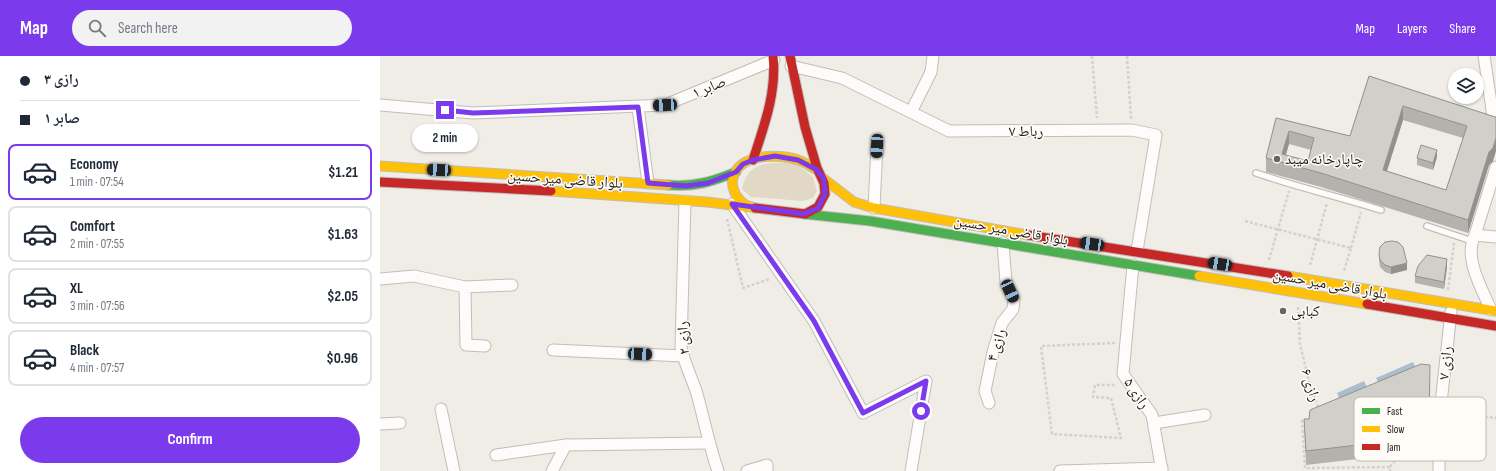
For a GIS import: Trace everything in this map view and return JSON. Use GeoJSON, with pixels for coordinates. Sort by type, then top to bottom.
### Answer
{"type":"FeatureCollection","features":[{"type":"Feature","properties":{"kind":"main road"},"geometry":{"type":"LineString","coordinates":[[753,160],[766,121],[772,93],[773,58]]}},
{"type":"Feature","properties":{"kind":"main road"},"geometry":{"type":"LineString","coordinates":[[790,61],[802,120],[817,170],[824,179],[825,194],[818,208],[804,214],[747,207],[737,198],[733,185],[736,172],[743,164],[753,160],[775,156],[798,160],[817,170]]}},
{"type":"Feature","properties":{"kind":"main road","name":"بلوار قاضی میر حسین"},"geometry":{"type":"LineString","coordinates":[[380,166],[686,186],[708,183],[736,172]]}},
{"type":"Feature","properties":{"kind":"main road","name":"بلوار قاضی میر حسین"},"geometry":{"type":"LineString","coordinates":[[824,179],[854,202],[874,208],[1002,231],[1137,251],[1494,310]]}},
{"type":"Feature","properties":{"kind":"main road","name":"بلوار قاضی میر حسین"},"geometry":{"type":"LineString","coordinates":[[380,182],[560,192],[728,204],[747,207]]}},
{"type":"Feature","properties":{"kind":"main road","name":"بلوار قاضی میر حسین"},"geometry":{"type":"LineString","coordinates":[[804,214],[870,221],[1496,326]]}},
{"type":"Feature","properties":{"kind":"street"},"geometry":{"type":"LineString","coordinates":[[911,112],[931,72],[933,56]]}},
{"type":"Feature","properties":{"kind":"street"},"geometry":{"type":"LineString","coordinates":[[1479,118],[1495,123],[1484,56]]}},
{"type":"Feature","properties":{"kind":"street","name":"صابر ۱"},"geometry":{"type":"LineString","coordinates":[[380,105],[473,113],[665,105],[773,58]]}},
{"type":"Feature","properties":{"kind":"street","name":"رباط ۷"},"geometry":{"type":"LineString","coordinates":[[790,61],[842,78],[949,131],[1132,130],[1156,135],[1137,251]]}},
{"type":"Feature","properties":{"kind":"street"},"geometry":{"type":"LineString","coordinates":[[638,107],[648,183]]}},
{"type":"Feature","properties":{"kind":"street"},"geometry":{"type":"LineString","coordinates":[[874,208],[877,146]]}},
{"type":"Feature","properties":{"kind":"street"},"geometry":{"type":"LineString","coordinates":[[1494,310],[1473,263],[1474,238],[1496,167]]}},
{"type":"Feature","properties":{"kind":"street","name":"رازی ۲"},"geometry":{"type":"LineString","coordinates":[[684,201],[682,268],[683,356],[697,394],[708,443],[718,471]]}},
{"type":"Feature","properties":{"kind":"street"},"geometry":{"type":"LineString","coordinates":[[728,204],[782,275],[814,321],[863,413],[926,381],[911,471]]}},
{"type":"Feature","properties":{"kind":"street"},"geometry":{"type":"LineString","coordinates":[[1474,238],[1496,237]]}},
{"type":"Feature","properties":{"kind":"street","name":"رازی ۴"},"geometry":{"type":"LineString","coordinates":[[989,403],[985,391],[993,352],[1002,323],[1013,309],[1014,300],[1006,282],[1003,243]]}},
{"type":"Feature","properties":{"kind":"street","name":"رازی ۵"},"geometry":{"type":"LineString","coordinates":[[1133,265],[1123,374],[1152,415],[1162,469]]}},
{"type":"Feature","properties":{"kind":"street"},"geometry":{"type":"LineString","coordinates":[[380,279],[414,276],[465,288],[512,285]]}},
{"type":"Feature","properties":{"kind":"street"},"geometry":{"type":"LineString","coordinates":[[465,288],[466,345],[485,346]]}},
{"type":"Feature","properties":{"kind":"street","name":"رازی ۷"},"geometry":{"type":"LineString","coordinates":[[1442,397],[1452,304]]}},
{"type":"Feature","properties":{"kind":"street"},"geometry":{"type":"LineString","coordinates":[[553,350],[683,356]]}},
{"type":"Feature","properties":{"kind":"street"},"geometry":{"type":"LineString","coordinates":[[442,409],[454,471]]}},
{"type":"Feature","properties":{"kind":"street"},"geometry":{"type":"LineString","coordinates":[[1154,423],[1205,415]]}},
{"type":"Feature","properties":{"kind":"street"},"geometry":{"type":"LineString","coordinates":[[380,424],[400,423]]}},
{"type":"Feature","properties":{"kind":"street"},"geometry":{"type":"LineString","coordinates":[[496,455],[566,445],[708,443]]}},
{"type":"Feature","properties":{"kind":"street"},"geometry":{"type":"LineString","coordinates":[[552,471],[566,445]]}},
{"type":"Feature","properties":{"kind":"street"},"geometry":{"type":"LineString","coordinates":[[747,471],[767,468]]}},
{"type":"Feature","properties":{"kind":"street"},"geometry":{"type":"LineString","coordinates":[[1060,471],[1162,469]]}},
{"type":"Feature","properties":{"kind":"lane"},"geometry":{"type":"LineString","coordinates":[[1256,173],[1291,185],[1339,197],[1381,210]]}},
{"type":"Feature","properties":{"kind":"lane"},"geometry":{"type":"LineString","coordinates":[[1427,226],[1474,238]]}},
{"type":"Feature","properties":{"kind":"path"},"geometry":{"type":"LineString","coordinates":[[1092,56],[1098,131]]}},
{"type":"Feature","properties":{"kind":"path"},"geometry":{"type":"LineString","coordinates":[[1127,56],[1132,130]]}},
{"type":"Feature","properties":{"kind":"path"},"geometry":{"type":"LineString","coordinates":[[1269,261],[1288,196]]}},
{"type":"Feature","properties":{"kind":"path"},"geometry":{"type":"LineString","coordinates":[[1310,268],[1327,203]]}},
{"type":"Feature","properties":{"kind":"path"},"geometry":{"type":"LineString","coordinates":[[728,204],[743,288],[782,275]]}},
{"type":"Feature","properties":{"kind":"path"},"geometry":{"type":"LineString","coordinates":[[1344,274],[1361,214]]}},
{"type":"Feature","properties":{"kind":"path"},"geometry":{"type":"LineString","coordinates":[[1245,221],[1351,248]]}},
{"type":"Feature","properties":{"kind":"path"},"geometry":{"type":"LineString","coordinates":[[1448,288],[1454,243]]}},
{"type":"Feature","properties":{"kind":"path","name":"رازی ۶"},"geometry":{"type":"LineString","coordinates":[[1297,292],[1300,344],[1310,385],[1320,411]]}},
{"type":"Feature","properties":{"kind":"path"},"geometry":{"type":"LineString","coordinates":[[1126,343],[1041,346],[1052,434],[1120,438],[1111,398],[1093,397],[1095,385],[1131,386]]}},
{"type":"Feature","properties":{"kind":"path"},"geometry":{"type":"LineString","coordinates":[[1486,417],[1496,418]]}},
{"type":"Feature","properties":{"kind":"path","name":"رازی ۶"},"geometry":{"type":"LineString","coordinates":[[1315,418],[1302,421],[1305,468],[1390,469]]}},
{"type":"Feature","properties":{"kind":"shaded area"},"geometry":{"type":"Polygon","coordinates":[[[794,162],[813,177],[817,191],[813,198],[803,201],[751,197],[742,189],[749,172],[755,168],[761,165],[794,162]]]}},
{"type":"Feature","properties":{"kind":"water"},"geometry":{"type":"Polygon","coordinates":[[[1413,362],[1419,375],[1382,391],[1376,378],[1413,362]]]}},
{"type":"Feature","properties":{"kind":"water"},"geometry":{"type":"Polygon","coordinates":[[[1364,381],[1371,396],[1354,397],[1354,404],[1344,409],[1337,393],[1364,381]]]}},
{"type":"Feature","properties":{"kind":"building"},"geometry":{"type":"Polygon","coordinates":[[[1369,76],[1448,102],[1448,104],[1456,104],[1496,117],[1496,138],[1493,148],[1489,152],[1468,220],[1321,173],[1266,158],[1276,118],[1350,136],[1369,76]],[[1403,106],[1383,170],[1446,190],[1467,126],[1403,106]],[[1289,131],[1282,154],[1308,161],[1314,138],[1289,131]]]}},
{"type":"Feature","properties":{"kind":"building"},"geometry":{"type":"Polygon","coordinates":[[[1421,145],[1437,150],[1433,163],[1417,158],[1421,145]]]}},
{"type":"Feature","properties":{"kind":"building"},"geometry":{"type":"Polygon","coordinates":[[[1385,242],[1398,242],[1403,247],[1407,263],[1391,267],[1385,265],[1380,260],[1380,247],[1385,242]]]}},
{"type":"Feature","properties":{"kind":"building"},"geometry":{"type":"Polygon","coordinates":[[[1427,255],[1447,259],[1444,282],[1415,276],[1418,266],[1427,255]]]}},
{"type":"Feature","properties":{"kind":"building"},"geometry":{"type":"Polygon","coordinates":[[[1421,364],[1430,365],[1429,397],[1354,397],[1354,445],[1306,451],[1304,419],[1309,419],[1310,410],[1421,364]]]}},
{"type":"Feature","properties":{"kind":"traffic: fast"},"geometry":{"type":"LineString","coordinates":[[668,185],[703,183],[719,179],[736,172]]}},
{"type":"Feature","properties":{"kind":"traffic: fast"},"geometry":{"type":"LineString","coordinates":[[804,214],[870,221],[1199,276]]}},
{"type":"Feature","properties":{"kind":"traffic: slow"},"geometry":{"type":"LineString","coordinates":[[755,208],[743,203],[738,198],[733,187],[734,174],[743,163],[766,156],[775,156],[801,161],[817,170]]}},
{"type":"Feature","properties":{"kind":"traffic: slow"},"geometry":{"type":"LineString","coordinates":[[380,166],[668,185]]}},
{"type":"Feature","properties":{"kind":"traffic: slow"},"geometry":{"type":"LineString","coordinates":[[824,179],[854,202],[874,208],[1028,235]]}},
{"type":"Feature","properties":{"kind":"traffic: slow"},"geometry":{"type":"LineString","coordinates":[[551,191],[707,202],[747,207]]}},
{"type":"Feature","properties":{"kind":"traffic: slow"},"geometry":{"type":"LineString","coordinates":[[1199,276],[1367,304]]}},
{"type":"Feature","properties":{"kind":"traffic: slow"},"geometry":{"type":"LineString","coordinates":[[1288,276],[1496,311]]}},
{"type":"Feature","properties":{"kind":"traffic: jam"},"geometry":{"type":"LineString","coordinates":[[753,160],[769,109],[773,83],[773,56]]}},
{"type":"Feature","properties":{"kind":"traffic: jam"},"geometry":{"type":"LineString","coordinates":[[755,208],[805,214],[818,207],[825,194],[824,183],[817,168],[805,127],[790,56]]}},
{"type":"Feature","properties":{"kind":"traffic: jam"},"geometry":{"type":"LineString","coordinates":[[380,182],[551,191]]}},
{"type":"Feature","properties":{"kind":"traffic: jam"},"geometry":{"type":"LineString","coordinates":[[1028,235],[1288,276]]}},
{"type":"Feature","properties":{"kind":"traffic: jam"},"geometry":{"type":"LineString","coordinates":[[1367,304],[1496,326]]}},
{"type":"Feature","properties":{"kind":"place","name":"چاپارخانه میبد"},"geometry":{"type":"Point","coordinates":[1277,159]}},
{"type":"Feature","properties":{"kind":"place","name":"کبابی"},"geometry":{"type":"Point","coordinates":[1283,311]}},
{"type":"Feature","properties":{"kind":"route"},"geometry":{"type":"LineString","coordinates":[[445,110],[473,113],[638,107],[648,183],[686,186],[708,183],[736,172],[743,164],[753,160],[775,156],[798,160],[817,170],[824,179],[825,194],[818,208],[804,214],[732,204],[814,321],[863,413],[926,381],[921,411]]}}]}
